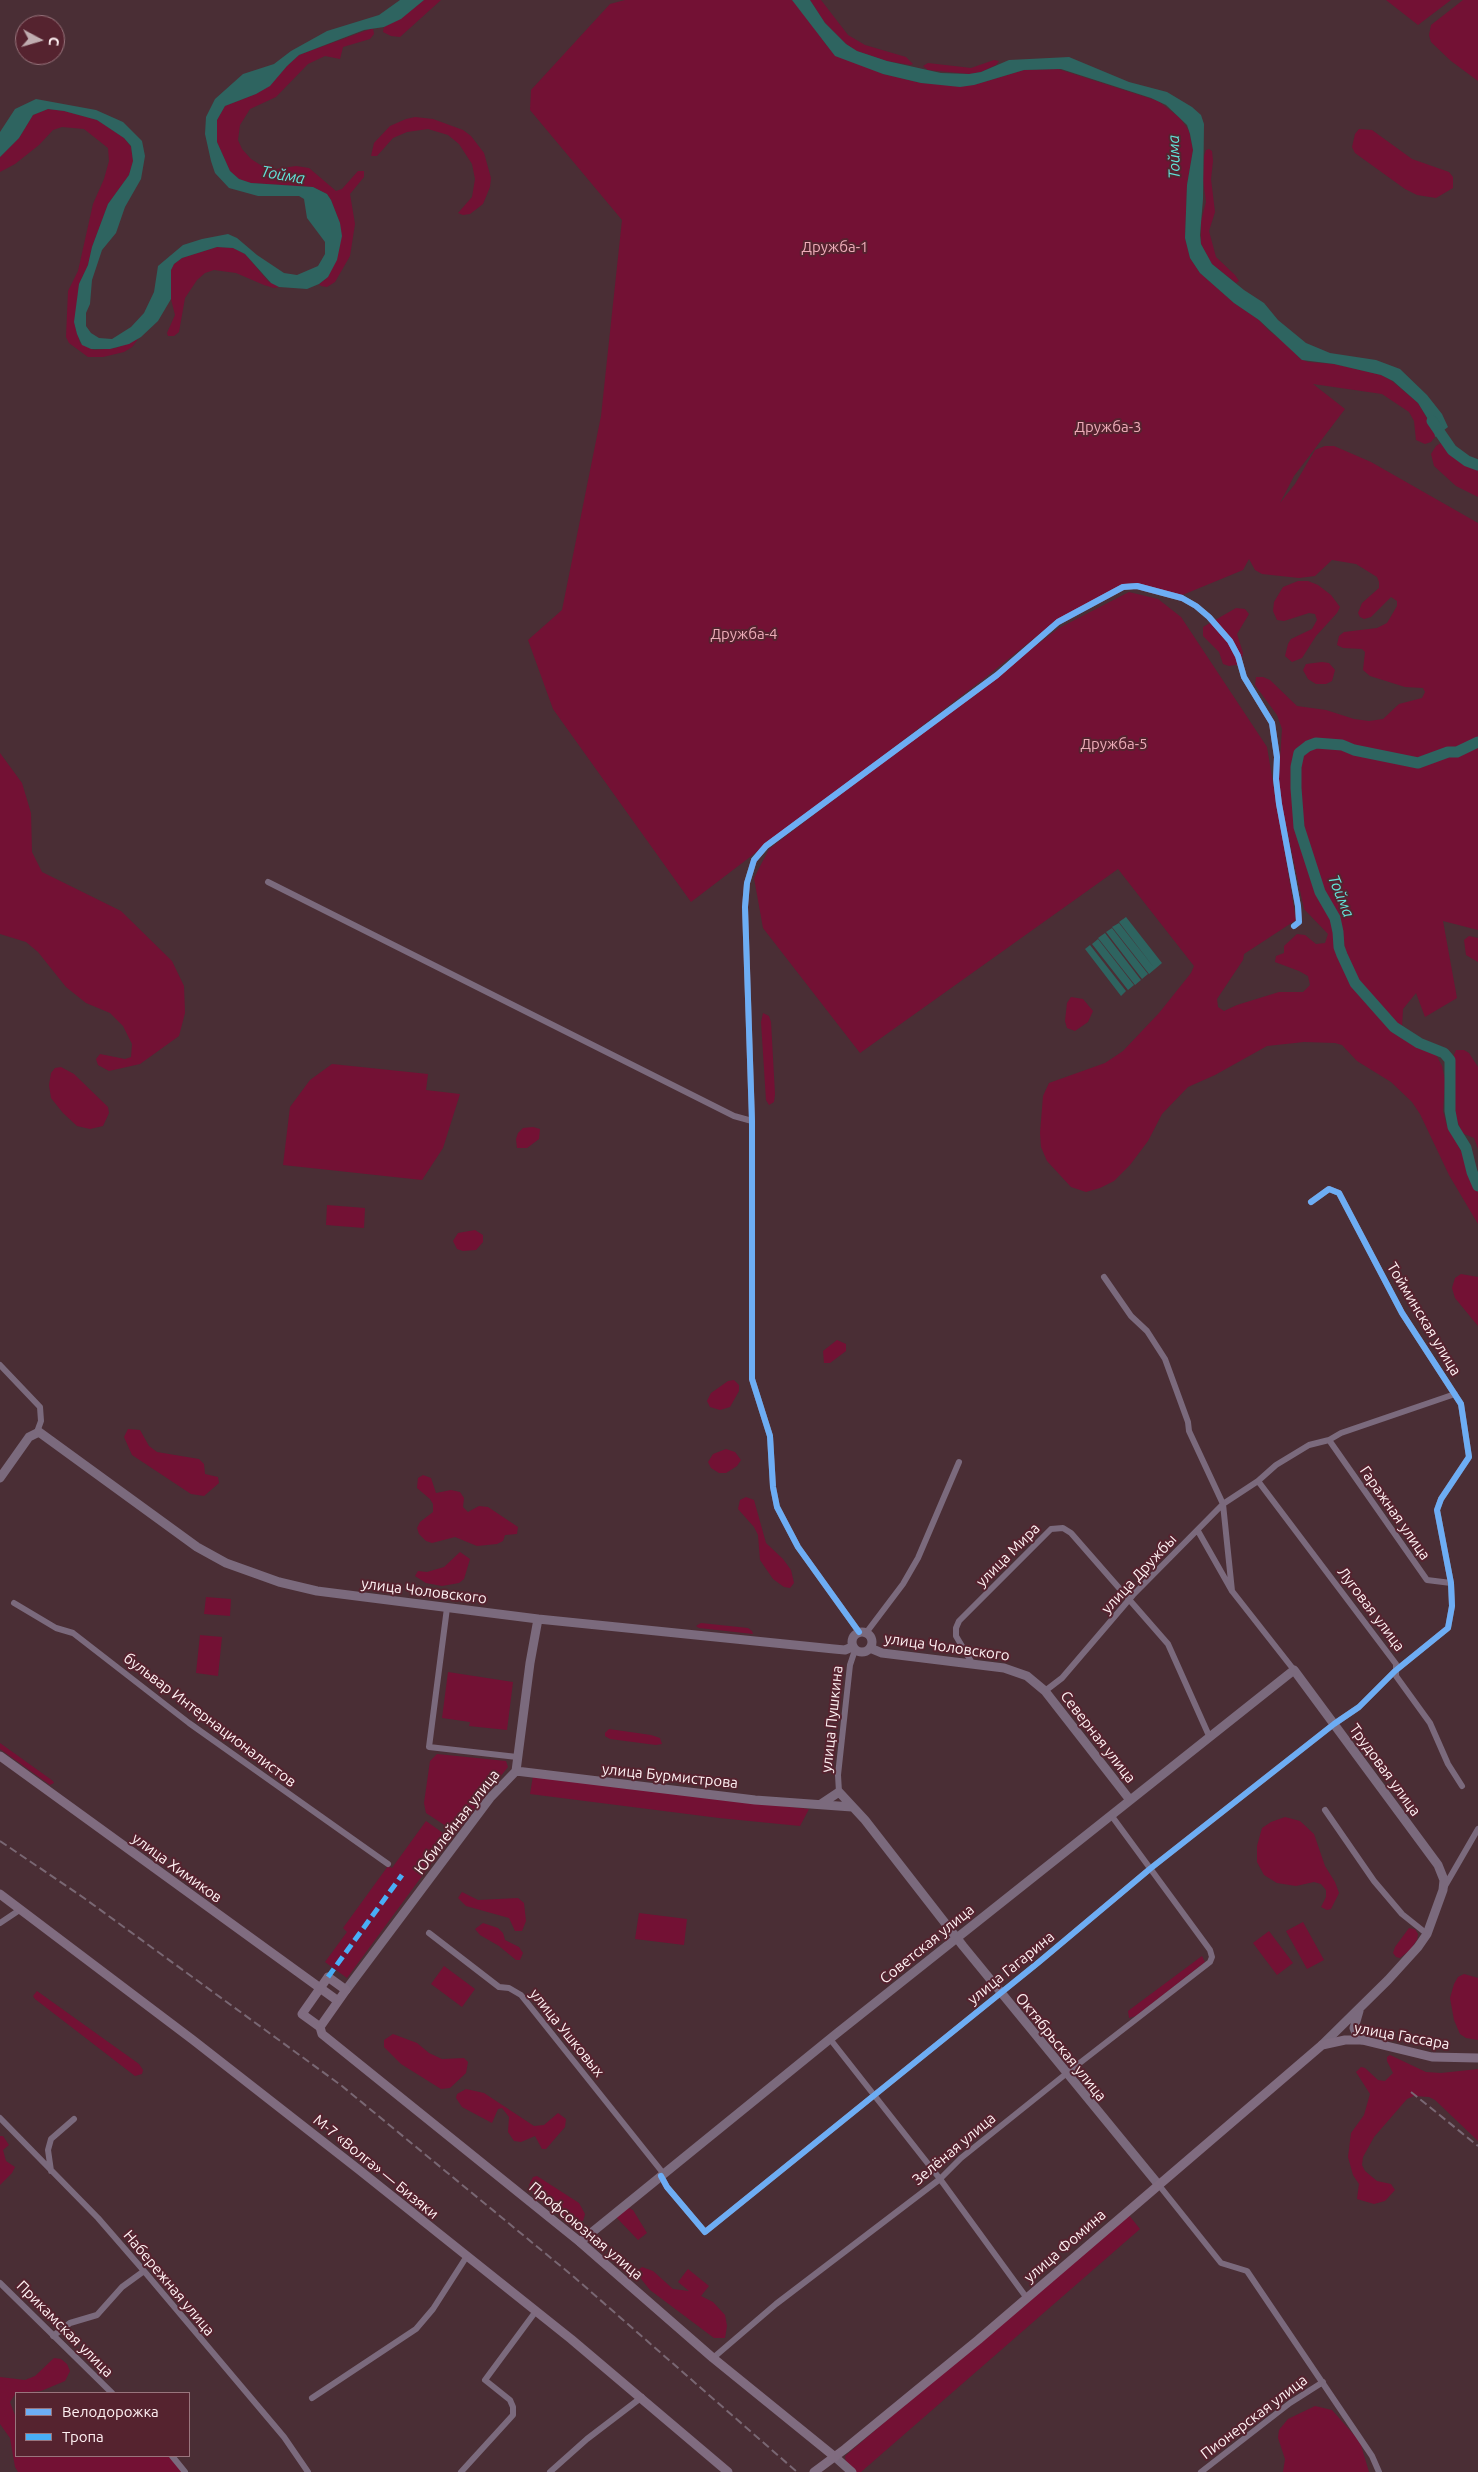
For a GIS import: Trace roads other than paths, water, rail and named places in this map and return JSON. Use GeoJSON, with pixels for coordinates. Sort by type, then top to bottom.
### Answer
{"type":"FeatureCollection","features":[{"type":"Feature","properties":{"kind":"main road","name":"улица Химиков"},"geometry":{"type":"LineString","coordinates":[[0,1756],[338,2001]]}},
{"type":"Feature","properties":{"kind":"main road","name":"М-7 «Волга» — Бизяки"},"geometry":{"type":"LineString","coordinates":[[0,1894],[194,2040],[467,2256],[642,2397],[728,2472]]}},
{"type":"Feature","properties":{"kind":"main road"},"geometry":{"type":"LineString","coordinates":[[320,1988],[328,1977],[346,1990],[320,2027]]}},
{"type":"Feature","properties":{"kind":"main road","name":"Профсоюзная улица"},"geometry":{"type":"LineString","coordinates":[[320,1988],[302,2014],[320,2027],[322,2034],[580,2242],[713,2358],[835,2457]]}},
{"type":"Feature","properties":{"kind":"main road","name":"улица Гассара"},"geometry":{"type":"LineString","coordinates":[[1322,2045],[1345,2040],[1362,2040],[1432,2057],[1478,2058]]}},
{"type":"Feature","properties":{"kind":"main road","name":"улица Фомина"},"geometry":{"type":"LineString","coordinates":[[814,2472],[835,2457],[1026,2297],[1322,2045]]}},
{"type":"Feature","properties":{"kind":"street"},"geometry":{"type":"LineString","coordinates":[[958,1462],[918,1558],[903,1584],[863,1633],[852,1638],[854,1648],[863,1652],[870,1648],[872,1640],[863,1633],[798,1547],[784,1522],[774,1496],[770,1436],[752,1379],[752,1121],[745,907],[749,875],[759,853],[997,675],[1058,622],[1127,586],[1138,586],[1182,598],[1196,606],[1209,617],[1230,641],[1238,656],[1244,678],[1272,723],[1277,749],[1276,779],[1279,804],[1298,906],[1299,922],[1294,926]]}},
{"type":"Feature","properties":{"kind":"street"},"geometry":{"type":"LineString","coordinates":[[268,882],[734,1116],[752,1121]]}},
{"type":"Feature","properties":{"kind":"street","name":"Тойминская улица"},"geometry":{"type":"LineString","coordinates":[[1311,1202],[1330,1189],[1339,1193],[1402,1313],[1462,1404],[1469,1457],[1441,1499],[1437,1510],[1451,1583],[1452,1606],[1448,1628],[1395,1671],[1360,1707],[1334,1724]]}},
{"type":"Feature","properties":{"kind":"street"},"geometry":{"type":"LineString","coordinates":[[1104,1277],[1131,1316],[1147,1331],[1165,1359],[1188,1422],[1188,1431],[1223,1504],[1232,1590]]}},
{"type":"Feature","properties":{"kind":"street"},"geometry":{"type":"LineString","coordinates":[[0,1365],[40,1407],[41,1421],[37,1432],[29,1437],[0,1478]]}},
{"type":"Feature","properties":{"kind":"street","name":"улица Дружбы"},"geometry":{"type":"LineString","coordinates":[[1045,1691],[1062,1678],[1129,1600],[1223,1504],[1258,1481],[1276,1465],[1309,1445],[1329,1440],[1341,1433],[1455,1394]]}},
{"type":"Feature","properties":{"kind":"street","name":"улица Чоловского"},"geometry":{"type":"LineString","coordinates":[[37,1432],[45,1434],[186,1540],[243,1570],[278,1582],[317,1591],[538,1619],[844,1650],[854,1648]]}},
{"type":"Feature","properties":{"kind":"street","name":"Гаражная улица"},"geometry":{"type":"LineString","coordinates":[[1329,1440],[1426,1580],[1451,1583]]}},
{"type":"Feature","properties":{"kind":"street","name":"Луговая улица"},"geometry":{"type":"LineString","coordinates":[[1258,1481],[1396,1664],[1396,1676],[1430,1723],[1448,1764],[1462,1786]]}},
{"type":"Feature","properties":{"kind":"street","name":"улица Мира"},"geometry":{"type":"LineString","coordinates":[[972,1663],[956,1636],[958,1624],[1052,1529],[1063,1528],[1071,1533],[1129,1600]]}},
{"type":"Feature","properties":{"kind":"street"},"geometry":{"type":"LineString","coordinates":[[1198,1530],[1232,1590],[1294,1670]]}},
{"type":"Feature","properties":{"kind":"street"},"geometry":{"type":"LineString","coordinates":[[1129,1600],[1168,1644],[1210,1738]]}},
{"type":"Feature","properties":{"kind":"street","name":"бульвар Интернационалистов"},"geometry":{"type":"LineString","coordinates":[[14,1603],[56,1628],[73,1633],[189,1723],[388,1864]]}},
{"type":"Feature","properties":{"kind":"street"},"geometry":{"type":"LineString","coordinates":[[447,1608],[429,1747],[517,1757]]}},
{"type":"Feature","properties":{"kind":"street","name":"Юбилейная улица"},"geometry":{"type":"LineString","coordinates":[[346,1990],[490,1798],[516,1771],[530,1663],[538,1619]]}},
{"type":"Feature","properties":{"kind":"street","name":"улица Пушкина"},"geometry":{"type":"LineString","coordinates":[[839,1792],[838,1775],[850,1665],[854,1648]]}},
{"type":"Feature","properties":{"kind":"street","name":"улица Чоловского"},"geometry":{"type":"LineString","coordinates":[[870,1648],[882,1653],[972,1663],[1015,1671],[1034,1681],[1045,1691]]}},
{"type":"Feature","properties":{"kind":"street","name":"Трудовая улица"},"geometry":{"type":"LineString","coordinates":[[1294,1670],[1438,1865],[1442,1872],[1443,1890]]}},
{"type":"Feature","properties":{"kind":"street","name":"Советская улица"},"geometry":{"type":"LineString","coordinates":[[580,2242],[830,2039],[1294,1670]]}},
{"type":"Feature","properties":{"kind":"street","name":"Северная улица"},"geometry":{"type":"LineString","coordinates":[[1045,1691],[1130,1800]]}},
{"type":"Feature","properties":{"kind":"street","name":"улица Гагарина"},"geometry":{"type":"LineString","coordinates":[[705,2232],[1001,1993],[1151,1868],[1334,1724]]}},
{"type":"Feature","properties":{"kind":"street","name":"улица Бурмистрова"},"geometry":{"type":"LineString","coordinates":[[516,1771],[755,1800],[821,1804],[840,1808],[852,1807]]}},
{"type":"Feature","properties":{"kind":"street"},"geometry":{"type":"LineString","coordinates":[[821,1804],[839,1792]]}},
{"type":"Feature","properties":{"kind":"street","name":"Октябрьская улица"},"geometry":{"type":"LineString","coordinates":[[839,1792],[909,1875],[1066,2074],[1158,2184]]}},
{"type":"Feature","properties":{"kind":"street"},"geometry":{"type":"LineString","coordinates":[[1325,1810],[1374,1881],[1402,1914],[1427,1934]]}},
{"type":"Feature","properties":{"kind":"street"},"geometry":{"type":"LineString","coordinates":[[1111,1815],[1151,1868]]}},
{"type":"Feature","properties":{"kind":"street"},"geometry":{"type":"LineString","coordinates":[[1322,2045],[1405,1963],[1427,1934],[1443,1890],[1478,1829]]}},
{"type":"Feature","properties":{"kind":"street","name":"Зелёная улица"},"geometry":{"type":"LineString","coordinates":[[713,2358],[776,2304],[940,2179],[961,2158],[1208,1964],[1211,1959],[1210,1950],[1151,1868]]}},
{"type":"Feature","properties":{"kind":"street"},"geometry":{"type":"LineString","coordinates":[[0,1923],[21,1909]]}},
{"type":"Feature","properties":{"kind":"street","name":"улица Ушковых"},"geometry":{"type":"LineString","coordinates":[[429,1933],[499,1987],[509,1988],[521,1994],[662,2175],[667,2187],[705,2232]]}},
{"type":"Feature","properties":{"kind":"street"},"geometry":{"type":"LineString","coordinates":[[1361,2007],[1354,2028],[1362,2040]]}},
{"type":"Feature","properties":{"kind":"street"},"geometry":{"type":"LineString","coordinates":[[830,2039],[940,2179],[1026,2297]]}},
{"type":"Feature","properties":{"kind":"street","name":"Набережная улица"},"geometry":{"type":"LineString","coordinates":[[0,2118],[98,2218],[284,2437],[308,2472]]}},
{"type":"Feature","properties":{"kind":"street"},"geometry":{"type":"LineString","coordinates":[[51,2171],[48,2150],[51,2139],[74,2119]]}},
{"type":"Feature","properties":{"kind":"street"},"geometry":{"type":"LineString","coordinates":[[1158,2184],[1221,2263],[1247,2271],[1372,2456],[1379,2472]]}},
{"type":"Feature","properties":{"kind":"street"},"geometry":{"type":"LineString","coordinates":[[312,2398],[416,2329],[433,2309],[467,2256]]}},
{"type":"Feature","properties":{"kind":"street"},"geometry":{"type":"LineString","coordinates":[[53,2336],[70,2323],[97,2315],[122,2287],[144,2271]]}},
{"type":"Feature","properties":{"kind":"street","name":"Прикамская улица"},"geometry":{"type":"LineString","coordinates":[[0,2282],[111,2392]]}},
{"type":"Feature","properties":{"kind":"street"},"geometry":{"type":"LineString","coordinates":[[461,2472],[512,2416],[513,2407],[510,2400],[485,2380],[536,2311]]}},
{"type":"Feature","properties":{"kind":"street","name":"Пионерская улица"},"geometry":{"type":"LineString","coordinates":[[1201,2472],[1290,2403],[1322,2382]]}},
{"type":"Feature","properties":{"kind":"street"},"geometry":{"type":"LineString","coordinates":[[550,2472],[587,2439],[642,2397]]}},
{"type":"Feature","properties":{"kind":"street"},"geometry":{"type":"LineString","coordinates":[[173,2457],[185,2472]]}},
{"type":"Feature","properties":{"kind":"street"},"geometry":{"type":"LineString","coordinates":[[835,2457],[852,2472]]}},
{"type":"Feature","properties":{"kind":"water"},"geometry":{"type":"Polygon","coordinates":[[[400,0],[424,0],[401,19],[384,27],[364,30],[299,55],[270,86],[256,94],[225,106],[217,120],[217,142],[230,171],[239,179],[251,183],[313,187],[327,194],[340,223],[342,236],[337,260],[328,277],[319,284],[307,289],[279,287],[271,283],[245,254],[233,248],[217,247],[182,258],[174,264],[171,270],[171,299],[158,321],[141,337],[129,344],[110,349],[91,349],[82,345],[74,322],[79,284],[88,265],[92,247],[108,204],[129,175],[133,161],[131,146],[124,138],[97,120],[64,111],[48,109],[33,115],[19,138],[0,157],[0,132],[15,109],[36,99],[96,110],[123,122],[142,141],[145,156],[141,179],[125,207],[116,233],[102,250],[92,280],[90,304],[86,313],[86,326],[91,333],[99,338],[112,339],[131,327],[144,313],[154,292],[158,266],[183,245],[228,234],[237,238],[257,255],[284,273],[297,275],[318,266],[325,254],[325,242],[307,218],[304,199],[299,196],[258,196],[229,188],[215,173],[211,161],[205,134],[206,117],[215,99],[243,74],[274,64],[291,51],[327,31],[379,15],[400,0]]]}},
{"type":"Feature","properties":{"kind":"water"},"geometry":{"type":"Polygon","coordinates":[[[792,0],[810,0],[825,23],[846,44],[857,51],[887,61],[941,73],[969,74],[981,72],[1009,60],[1069,57],[1129,82],[1167,92],[1192,107],[1201,115],[1204,124],[1203,199],[1200,235],[1201,244],[1212,264],[1244,290],[1264,303],[1278,320],[1306,343],[1330,353],[1376,360],[1400,369],[1427,395],[1442,414],[1448,427],[1435,437],[1434,429],[1418,403],[1393,381],[1381,375],[1334,364],[1302,360],[1259,320],[1234,303],[1200,273],[1190,258],[1185,238],[1187,185],[1193,150],[1190,134],[1187,125],[1166,105],[1151,98],[1061,69],[1024,70],[974,85],[960,87],[921,83],[883,74],[835,56],[792,0]]]}},
{"type":"Feature","properties":{"kind":"water"},"geometry":{"type":"Polygon","coordinates":[[[1126,917],[1162,963],[1155,969],[1119,922],[1126,917]]]}},
{"type":"Feature","properties":{"kind":"water"},"geometry":{"type":"Polygon","coordinates":[[[1119,923],[1155,969],[1149,974],[1112,927],[1119,923]]]}},
{"type":"Feature","properties":{"kind":"water"},"geometry":{"type":"Polygon","coordinates":[[[1112,928],[1148,974],[1142,979],[1106,932],[1112,928]]]}},
{"type":"Feature","properties":{"kind":"water"},"geometry":{"type":"Polygon","coordinates":[[[1105,933],[1141,980],[1135,985],[1098,938],[1105,933]]]}},
{"type":"Feature","properties":{"kind":"water"},"geometry":{"type":"Polygon","coordinates":[[[1098,939],[1134,985],[1128,990],[1092,944],[1098,939]]]}},
{"type":"Feature","properties":{"kind":"water"},"geometry":{"type":"Polygon","coordinates":[[[1090,945],[1126,991],[1121,996],[1085,949],[1090,945]]]}},
{"type":"Feature","properties":{"kind":"waterway","name":"Тойма"},"geometry":{"type":"LineString","coordinates":[[1432,421],[1452,450],[1467,461],[1478,465]]}},
{"type":"Feature","properties":{"kind":"waterway","name":"Тойма"},"geometry":{"type":"LineString","coordinates":[[1478,742],[1457,752],[1448,752],[1418,763],[1354,750],[1342,745],[1316,743],[1299,753],[1296,767],[1299,827],[1320,892],[1335,918],[1342,955],[1355,983],[1394,1027],[1419,1043],[1444,1053],[1450,1060],[1450,1111],[1453,1127],[1466,1148],[1472,1172],[1478,1186]]}},
{"type":"Feature","properties":{"kind":"railway"},"geometry":{"type":"LineString","coordinates":[[0,1841],[84,1898],[342,2086],[574,2277],[797,2472]]}},
{"type":"Feature","properties":{"kind":"railway"},"geometry":{"type":"LineString","coordinates":[[1411,2092],[1478,2146]]}},
{"type":"Feature","properties":{"kind":"park label","name":"Дружба-1"},"geometry":{"type":"Point","coordinates":[835,247]}},
{"type":"Feature","properties":{"kind":"park label","name":"Дружба-3"},"geometry":{"type":"Point","coordinates":[1108,427]}},
{"type":"Feature","properties":{"kind":"park label","name":"Дружба-4"},"geometry":{"type":"Point","coordinates":[744,634]}},
{"type":"Feature","properties":{"kind":"park label","name":"Дружба-5"},"geometry":{"type":"Point","coordinates":[1114,744]}}]}
